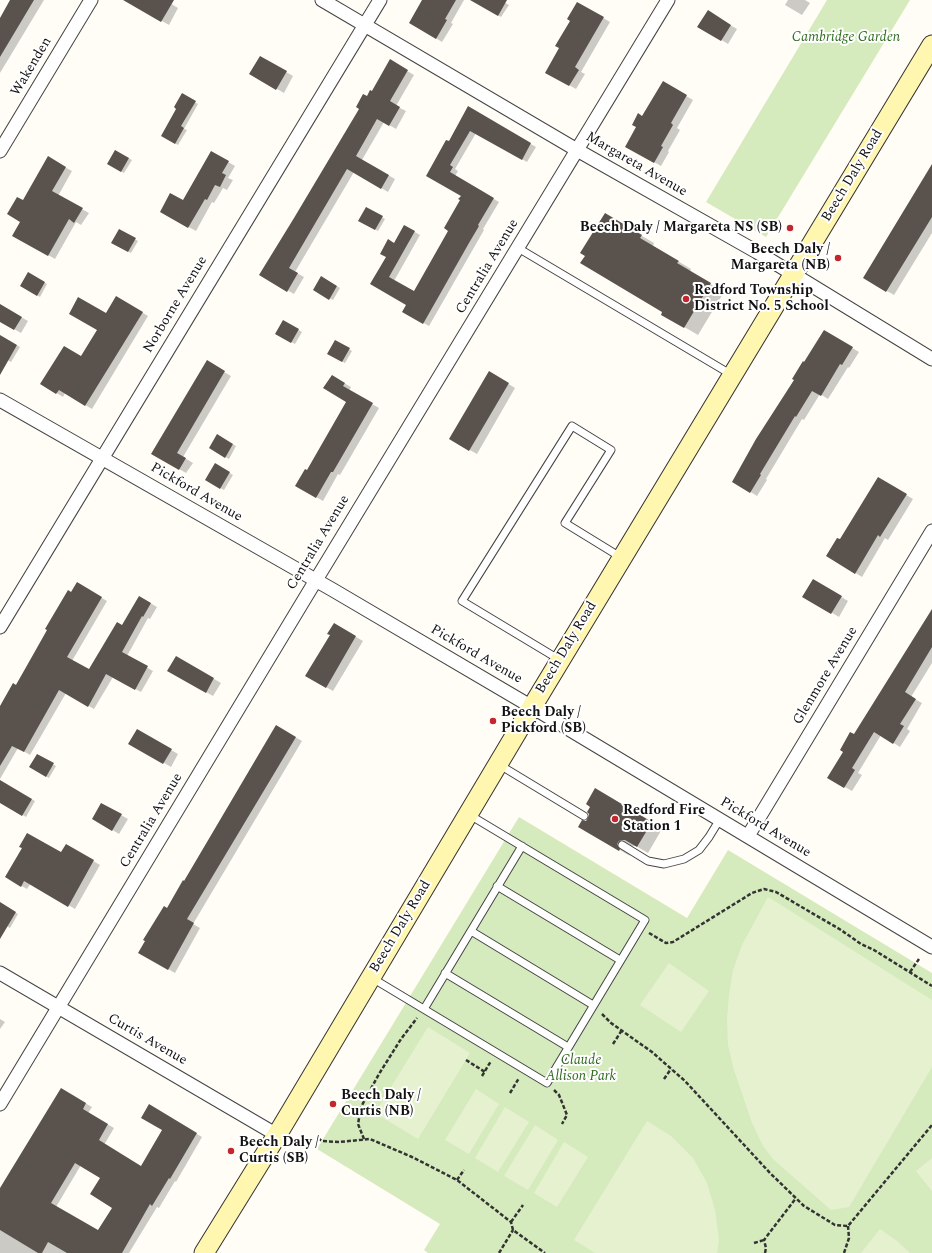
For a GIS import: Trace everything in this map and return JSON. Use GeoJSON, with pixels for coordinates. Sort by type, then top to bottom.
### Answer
{"type":"FeatureCollection","features":[{"type":"Feature","properties":{"kind":"main road","name":"Beech Daly Road"},"geometry":{"type":"LineString","coordinates":[[204,1253],[277,1135],[560,660],[932,45]]}},
{"type":"Feature","properties":{"kind":"street","name":"Wakenden"},"geometry":{"type":"LineString","coordinates":[[0,151],[91,0]]}},
{"type":"Feature","properties":{"kind":"street","name":"Margareta Avenue"},"geometry":{"type":"LineString","coordinates":[[322,0],[577,150],[757,252],[932,359]]}},
{"type":"Feature","properties":{"kind":"street","name":"Norborne Avenue"},"geometry":{"type":"LineString","coordinates":[[0,627],[380,0]]}},
{"type":"Feature","properties":{"kind":"street","name":"Centralia Avenue"},"geometry":{"type":"LineString","coordinates":[[0,1104],[668,0]]}},
{"type":"Feature","properties":{"kind":"street","name":"Pickford Avenue"},"geometry":{"type":"LineString","coordinates":[[0,400],[316,580],[720,819],[932,947]]}},
{"type":"Feature","properties":{"kind":"street","name":"Glenmore Avenue"},"geometry":{"type":"LineString","coordinates":[[748,836],[932,531]]}},
{"type":"Feature","properties":{"kind":"street","name":"Curtis Avenue"},"geometry":{"type":"LineString","coordinates":[[0,973],[59,1006],[277,1135]]}},
{"type":"Feature","properties":{"kind":"lane"},"geometry":{"type":"LineString","coordinates":[[518,248],[732,375]]}},
{"type":"Feature","properties":{"kind":"lane"},"geometry":{"type":"LineString","coordinates":[[560,660],[462,601],[572,426],[610,450],[565,523],[622,558]]}},
{"type":"Feature","properties":{"kind":"lane"},"geometry":{"type":"LineString","coordinates":[[498,764],[584,816]]}},
{"type":"Feature","properties":{"kind":"lane"},"geometry":{"type":"LineString","coordinates":[[371,977],[547,1083],[645,920],[468,814]]}},
{"type":"Feature","properties":{"kind":"lane"},"geometry":{"type":"LineString","coordinates":[[622,845],[648,861],[664,864],[684,859],[699,850],[720,819]]}},
{"type":"Feature","properties":{"kind":"lane"},"geometry":{"type":"LineString","coordinates":[[424,1009],[522,846]]}},
{"type":"Feature","properties":{"kind":"lane"},"geometry":{"type":"LineString","coordinates":[[497,886],[620,960]]}},
{"type":"Feature","properties":{"kind":"lane"},"geometry":{"type":"LineString","coordinates":[[470,931],[594,1005]]}},
{"type":"Feature","properties":{"kind":"lane"},"geometry":{"type":"LineString","coordinates":[[445,973],[568,1047]]}},
{"type":"Feature","properties":{"kind":"path"},"geometry":{"type":"LineString","coordinates":[[640,928],[666,943],[673,942],[752,893],[764,889],[776,892],[932,986]]}},
{"type":"Feature","properties":{"kind":"path"},"geometry":{"type":"LineString","coordinates":[[910,972],[919,959]]}},
{"type":"Feature","properties":{"kind":"path"},"geometry":{"type":"LineString","coordinates":[[594,1005],[611,1023],[652,1052],[685,1081],[770,1173],[804,1206],[835,1225],[848,1226]]}},
{"type":"Feature","properties":{"kind":"path"},"geometry":{"type":"LineString","coordinates":[[364,1139],[358,1124],[361,1106],[378,1074],[400,1039],[424,1009]]}},
{"type":"Feature","properties":{"kind":"path"},"geometry":{"type":"LineString","coordinates":[[613,1044],[622,1030]]}},
{"type":"Feature","properties":{"kind":"path"},"geometry":{"type":"LineString","coordinates":[[482,1076],[495,1052]]}},
{"type":"Feature","properties":{"kind":"path"},"geometry":{"type":"LineString","coordinates":[[466,1060],[485,1072]]}},
{"type":"Feature","properties":{"kind":"path"},"geometry":{"type":"LineString","coordinates":[[664,1079],[671,1069]]}},
{"type":"Feature","properties":{"kind":"path"},"geometry":{"type":"LineString","coordinates":[[510,1093],[524,1070]]}},
{"type":"Feature","properties":{"kind":"path"},"geometry":{"type":"LineString","coordinates":[[547,1083],[559,1095],[567,1115],[562,1124]]}},
{"type":"Feature","properties":{"kind":"path"},"geometry":{"type":"LineString","coordinates":[[844,1253],[849,1238],[848,1226],[932,1125]]}},
{"type":"Feature","properties":{"kind":"path"},"geometry":{"type":"LineString","coordinates":[[318,1138],[322,1141],[339,1142],[370,1139],[412,1157],[457,1180],[511,1222],[513,1230],[545,1253]]}},
{"type":"Feature","properties":{"kind":"path"},"geometry":{"type":"LineString","coordinates":[[457,1180],[464,1170]]}},
{"type":"Feature","properties":{"kind":"path"},"geometry":{"type":"LineString","coordinates":[[754,1243],[764,1240],[796,1198]]}},
{"type":"Feature","properties":{"kind":"path"},"geometry":{"type":"LineString","coordinates":[[511,1222],[522,1205]]}},
{"type":"Feature","properties":{"kind":"path"},"geometry":{"type":"LineString","coordinates":[[499,1253],[513,1230]]}},
{"type":"Feature","properties":{"kind":"path"},"geometry":{"type":"LineString","coordinates":[[764,1240],[766,1248],[765,1253]]}},
{"type":"Feature","properties":{"kind":"green space","name":"Cambridge Garden"},"geometry":{"type":"Polygon","coordinates":[[[827,0],[910,0],[766,237],[706,202],[827,0]]]}},
{"type":"Feature","properties":{"kind":"green space","name":"Claude Allison Park"},"geometry":{"type":"Polygon","coordinates":[[[519,817],[687,918],[728,850],[932,973],[932,1253],[428,1253],[424,1250],[440,1224],[317,1149],[519,817]]]}},
{"type":"Feature","properties":{"kind":"green space"},"geometry":{"type":"Polygon","coordinates":[[[768,897],[932,1000],[932,1067],[849,1207],[831,1210],[774,1160],[763,1146],[752,1123],[734,1070],[728,1045],[727,1020],[733,970],[742,945],[768,897]]]}},
{"type":"Feature","properties":{"kind":"green space"},"geometry":{"type":"Polygon","coordinates":[[[669,963],[709,991],[681,1032],[640,1005],[669,963]]]}},
{"type":"Feature","properties":{"kind":"green space"},"geometry":{"type":"Polygon","coordinates":[[[428,1027],[470,1053],[418,1139],[375,1113],[428,1027]]]}},
{"type":"Feature","properties":{"kind":"green space"},"geometry":{"type":"Polygon","coordinates":[[[476,1089],[499,1104],[469,1154],[445,1140],[476,1089]]]}},
{"type":"Feature","properties":{"kind":"green space"},"geometry":{"type":"Polygon","coordinates":[[[505,1107],[529,1122],[498,1172],[475,1158],[505,1107]]]}},
{"type":"Feature","properties":{"kind":"green space"},"geometry":{"type":"Polygon","coordinates":[[[647,1121],[671,1136],[693,1158],[707,1183],[715,1210],[719,1240],[717,1253],[595,1253],[574,1240],[647,1121]]]}},
{"type":"Feature","properties":{"kind":"green space"},"geometry":{"type":"Polygon","coordinates":[[[535,1125],[558,1140],[528,1190],[504,1176],[535,1125]]]}},
{"type":"Feature","properties":{"kind":"green space"},"geometry":{"type":"Polygon","coordinates":[[[564,1142],[588,1157],[557,1207],[534,1193],[564,1142]]]}},
{"type":"Feature","properties":{"kind":"green space"},"geometry":{"type":"Polygon","coordinates":[[[932,1158],[932,1191],[916,1171],[932,1158]]]}},
{"type":"Feature","properties":{"kind":"green space"},"geometry":{"type":"Polygon","coordinates":[[[880,1229],[897,1241],[910,1253],[861,1253],[880,1229]]]}},
{"type":"Feature","properties":{"kind":"building"},"geometry":{"type":"Polygon","coordinates":[[[10,0],[34,0],[0,57],[0,18],[10,0]]]}},
{"type":"Feature","properties":{"kind":"building"},"geometry":{"type":"Polygon","coordinates":[[[123,0],[174,0],[161,22],[123,0]]]}},
{"type":"Feature","properties":{"kind":"building"},"geometry":{"type":"Polygon","coordinates":[[[422,0],[456,0],[436,39],[409,23],[422,0]]]}},
{"type":"Feature","properties":{"kind":"building"},"geometry":{"type":"Polygon","coordinates":[[[470,0],[507,0],[498,16],[470,0]]]}},
{"type":"Feature","properties":{"kind":"building"},"geometry":{"type":"Polygon","coordinates":[[[577,2],[604,17],[575,67],[579,70],[569,86],[545,73],[559,48],[555,46],[570,21],[567,19],[577,2]]]}},
{"type":"Feature","properties":{"kind":"building"},"geometry":{"type":"Polygon","coordinates":[[[708,10],[731,25],[721,41],[697,27],[708,10]]]}},
{"type":"Feature","properties":{"kind":"building"},"geometry":{"type":"Polygon","coordinates":[[[260,56],[287,71],[276,90],[249,74],[260,56]]]}},
{"type":"Feature","properties":{"kind":"building"},"geometry":{"type":"Polygon","coordinates":[[[390,59],[408,70],[390,101],[400,107],[389,126],[377,119],[356,156],[389,175],[381,189],[347,169],[289,268],[298,273],[287,292],[259,275],[359,109],[356,107],[363,94],[367,96],[370,90],[372,91],[390,59]]]}},
{"type":"Feature","properties":{"kind":"building"},"geometry":{"type":"Polygon","coordinates":[[[663,81],[687,95],[671,123],[673,125],[661,146],[663,147],[654,163],[625,147],[636,127],[632,125],[638,113],[642,116],[663,81]]]}},
{"type":"Feature","properties":{"kind":"building"},"geometry":{"type":"Polygon","coordinates":[[[182,93],[196,101],[181,126],[184,128],[175,144],[161,136],[176,109],[174,107],[182,93]]]}},
{"type":"Feature","properties":{"kind":"building"},"geometry":{"type":"Polygon","coordinates":[[[468,106],[531,143],[522,160],[470,131],[450,165],[453,167],[450,172],[494,198],[423,324],[402,312],[406,305],[370,284],[386,257],[380,254],[388,239],[394,243],[404,225],[415,231],[389,277],[414,291],[448,231],[444,228],[460,200],[458,199],[461,196],[426,176],[446,140],[449,141],[468,106]]]}},
{"type":"Feature","properties":{"kind":"building"},"geometry":{"type":"Polygon","coordinates":[[[115,150],[129,158],[121,172],[107,164],[115,150]]]}},
{"type":"Feature","properties":{"kind":"building"},"geometry":{"type":"Polygon","coordinates":[[[211,151],[229,161],[222,173],[226,175],[220,187],[215,185],[207,200],[205,199],[188,228],[160,212],[170,193],[183,200],[211,151]]]}},
{"type":"Feature","properties":{"kind":"building"},"geometry":{"type":"Polygon","coordinates":[[[48,156],[66,167],[52,191],[83,208],[74,223],[69,219],[48,256],[12,236],[20,222],[7,214],[17,197],[23,200],[48,156]]]}},
{"type":"Feature","properties":{"kind":"building"},"geometry":{"type":"Polygon","coordinates":[[[932,164],[932,217],[886,292],[863,278],[932,164]]]}},
{"type":"Feature","properties":{"kind":"building"},"geometry":{"type":"Polygon","coordinates":[[[366,207],[383,216],[375,230],[358,221],[366,207]]]}},
{"type":"Feature","properties":{"kind":"building"},"geometry":{"type":"Polygon","coordinates":[[[605,213],[642,235],[640,238],[679,261],[677,263],[711,283],[684,328],[661,315],[662,312],[580,263],[585,256],[580,253],[605,213]]]}},
{"type":"Feature","properties":{"kind":"building"},"geometry":{"type":"Polygon","coordinates":[[[119,229],[136,238],[128,252],[111,243],[119,229]]]}},
{"type":"Feature","properties":{"kind":"building"},"geometry":{"type":"Polygon","coordinates":[[[28,272],[45,282],[37,296],[20,286],[28,272]]]}},
{"type":"Feature","properties":{"kind":"building"},"geometry":{"type":"Polygon","coordinates":[[[321,276],[337,286],[329,300],[313,290],[321,276]]]}},
{"type":"Feature","properties":{"kind":"building"},"geometry":{"type":"Polygon","coordinates":[[[116,296],[143,312],[85,406],[59,390],[56,394],[40,384],[64,346],[81,356],[97,330],[69,314],[78,297],[106,313],[116,296]]]}},
{"type":"Feature","properties":{"kind":"building"},"geometry":{"type":"Polygon","coordinates":[[[0,304],[22,317],[14,330],[0,322],[0,304]]]}},
{"type":"Feature","properties":{"kind":"building"},"geometry":{"type":"Polygon","coordinates":[[[283,320],[299,329],[291,343],[275,334],[283,320]]]}},
{"type":"Feature","properties":{"kind":"building"},"geometry":{"type":"Polygon","coordinates":[[[824,330],[853,347],[842,365],[840,364],[821,396],[812,391],[796,417],[795,416],[750,493],[732,482],[756,439],[794,380],[792,379],[824,330]]]}},
{"type":"Feature","properties":{"kind":"building"},"geometry":{"type":"Polygon","coordinates":[[[0,335],[17,345],[0,375],[0,335]]]}},
{"type":"Feature","properties":{"kind":"building"},"geometry":{"type":"Polygon","coordinates":[[[335,340],[350,348],[342,362],[327,354],[335,340]]]}},
{"type":"Feature","properties":{"kind":"building"},"geometry":{"type":"Polygon","coordinates":[[[207,360],[225,371],[177,453],[186,458],[179,470],[151,454],[207,360]]]}},
{"type":"Feature","properties":{"kind":"building"},"geometry":{"type":"Polygon","coordinates":[[[489,371],[509,383],[469,451],[449,439],[489,371]]]}},
{"type":"Feature","properties":{"kind":"building"},"geometry":{"type":"Polygon","coordinates":[[[332,375],[345,383],[343,386],[373,403],[333,472],[331,472],[316,498],[295,486],[305,469],[307,470],[346,402],[323,388],[332,375]]]}},
{"type":"Feature","properties":{"kind":"building"},"geometry":{"type":"Polygon","coordinates":[[[217,434],[233,444],[225,458],[209,448],[217,434]]]}},
{"type":"Feature","properties":{"kind":"building"},"geometry":{"type":"Polygon","coordinates":[[[215,463],[230,472],[220,489],[205,480],[215,463]]]}},
{"type":"Feature","properties":{"kind":"building"},"geometry":{"type":"Polygon","coordinates":[[[878,477],[907,494],[880,537],[878,535],[855,574],[826,556],[837,538],[840,539],[878,477]]]}},
{"type":"Feature","properties":{"kind":"building"},"geometry":{"type":"Polygon","coordinates":[[[813,579],[842,596],[831,614],[802,597],[813,579]]]}},
{"type":"Feature","properties":{"kind":"building"},"geometry":{"type":"Polygon","coordinates":[[[77,582],[102,597],[67,657],[89,669],[117,622],[122,625],[139,596],[151,603],[122,652],[148,666],[135,690],[106,674],[88,707],[59,690],[24,752],[12,746],[0,766],[0,706],[13,683],[16,685],[47,630],[45,629],[68,590],[71,592],[77,582]]]}},
{"type":"Feature","properties":{"kind":"building"},"geometry":{"type":"Polygon","coordinates":[[[932,609],[932,647],[905,692],[916,699],[900,724],[904,726],[893,744],[874,732],[852,768],[855,770],[844,788],[827,778],[843,752],[840,750],[850,732],[854,734],[932,609]]]}},
{"type":"Feature","properties":{"kind":"building"},"geometry":{"type":"Polygon","coordinates":[[[334,623],[356,636],[326,688],[305,676],[330,635],[327,634],[334,623]]]}},
{"type":"Feature","properties":{"kind":"building"},"geometry":{"type":"Polygon","coordinates":[[[176,656],[214,678],[206,693],[167,671],[176,656]]]}},
{"type":"Feature","properties":{"kind":"building"},"geometry":{"type":"Polygon","coordinates":[[[276,725],[296,737],[187,919],[194,923],[168,970],[138,953],[145,941],[143,940],[164,906],[167,908],[183,880],[184,881],[276,725]]]}},
{"type":"Feature","properties":{"kind":"building"},"geometry":{"type":"Polygon","coordinates":[[[137,729],[172,749],[163,764],[128,744],[137,729]]]}},
{"type":"Feature","properties":{"kind":"building"},"geometry":{"type":"Polygon","coordinates":[[[37,754],[54,763],[46,777],[29,767],[37,754]]]}},
{"type":"Feature","properties":{"kind":"building"},"geometry":{"type":"Polygon","coordinates":[[[0,780],[32,799],[22,816],[0,803],[0,780]]]}},
{"type":"Feature","properties":{"kind":"building","name":"Redford Fire Station 1"},"geometry":{"type":"Polygon","coordinates":[[[595,788],[652,822],[637,847],[625,840],[622,840],[617,844],[620,849],[619,851],[578,827],[582,820],[586,821],[588,818],[589,814],[587,812],[590,807],[586,804],[595,788]]]}},
{"type":"Feature","properties":{"kind":"building"},"geometry":{"type":"Polygon","coordinates":[[[101,803],[122,814],[112,831],[92,819],[101,803]]]}},
{"type":"Feature","properties":{"kind":"building"},"geometry":{"type":"Polygon","coordinates":[[[27,833],[61,852],[66,844],[94,860],[68,907],[24,881],[21,887],[5,877],[22,848],[19,847],[27,833]]]}},
{"type":"Feature","properties":{"kind":"building"},"geometry":{"type":"Polygon","coordinates":[[[0,902],[16,912],[0,939],[0,902]]]}},
{"type":"Feature","properties":{"kind":"building"},"geometry":{"type":"Polygon","coordinates":[[[61,1088],[86,1103],[83,1109],[108,1124],[99,1140],[141,1166],[162,1130],[141,1118],[149,1104],[197,1133],[170,1179],[169,1178],[152,1206],[150,1204],[122,1253],[67,1253],[48,1242],[42,1253],[38,1253],[0,1230],[0,1188],[61,1088]],[[75,1163],[51,1203],[98,1230],[112,1208],[90,1194],[100,1178],[75,1163]]]}},
{"type":"Feature","properties":{"kind":"place","name":"Beech Daly / Margareta NS (SB)"},"geometry":{"type":"Point","coordinates":[790,228]}},
{"type":"Feature","properties":{"kind":"place","name":"Beech Daly / Margareta (NB)"},"geometry":{"type":"Point","coordinates":[838,258]}},
{"type":"Feature","properties":{"kind":"place","name":"Redford Township District No. 5 School"},"geometry":{"type":"Point","coordinates":[686,299]}},
{"type":"Feature","properties":{"kind":"place","name":"Beech Daly / Pickford (SB)"},"geometry":{"type":"Point","coordinates":[493,721]}},
{"type":"Feature","properties":{"kind":"place","name":"Redford Fire Station 1"},"geometry":{"type":"Point","coordinates":[615,819]}},
{"type":"Feature","properties":{"kind":"place","name":"Beech Daly / Curtis (NB)"},"geometry":{"type":"Point","coordinates":[333,1104]}},
{"type":"Feature","properties":{"kind":"place","name":"Beech Daly / Curtis (SB)"},"geometry":{"type":"Point","coordinates":[231,1151]}}]}
